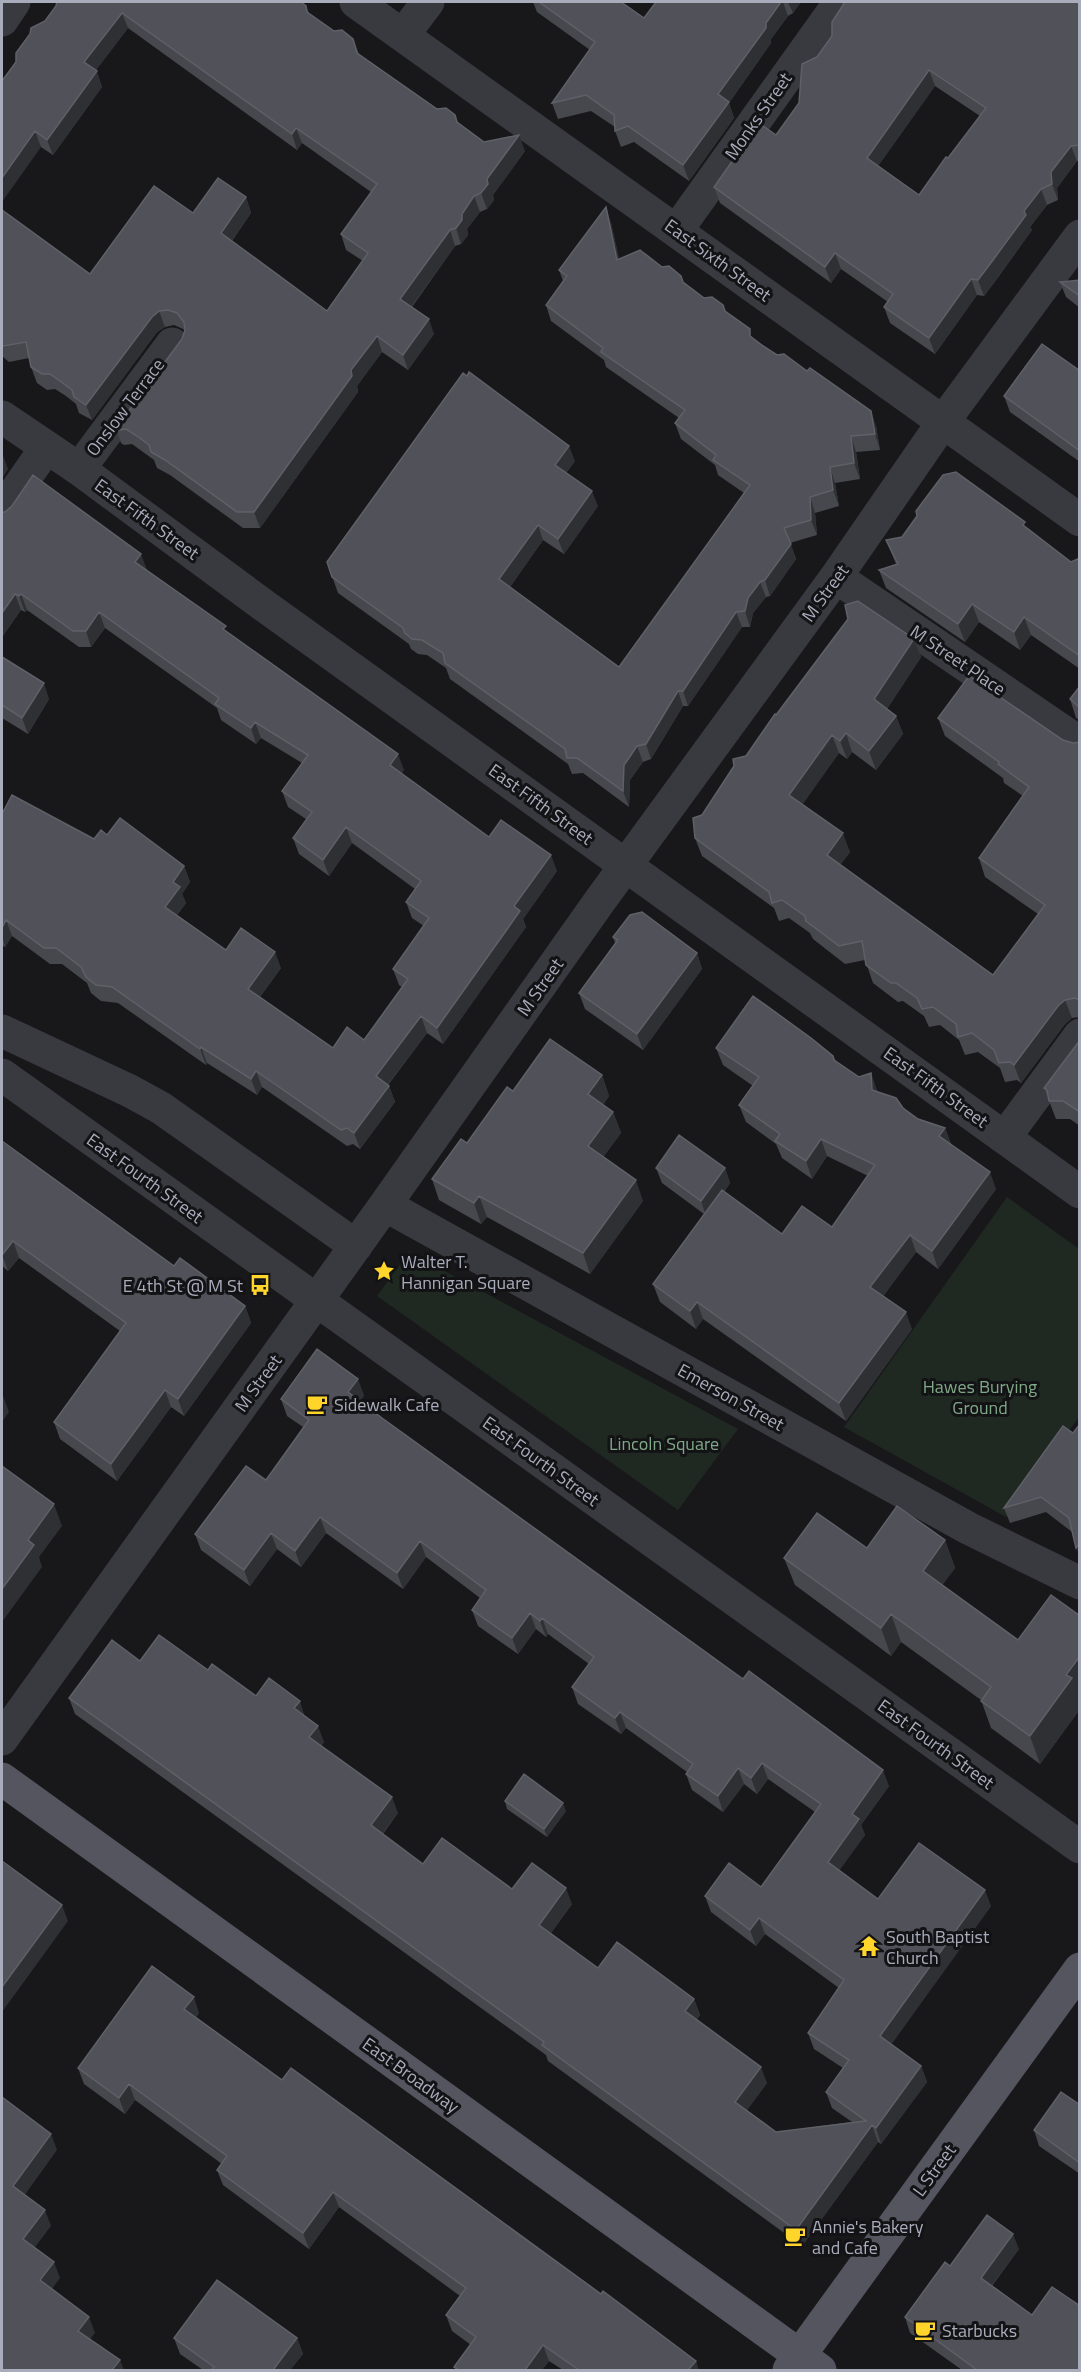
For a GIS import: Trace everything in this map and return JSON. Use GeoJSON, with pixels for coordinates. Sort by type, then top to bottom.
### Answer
{"type":"FeatureCollection","features":[{"type":"Feature","properties":{"kind":"main road","name":"East Broadway"},"geometry":{"type":"LineString","coordinates":[[2,1779],[803,2366]]}},
{"type":"Feature","properties":{"kind":"main road","name":"L Street"},"geometry":{"type":"LineString","coordinates":[[803,2366],[1080,1969]]}},
{"type":"Feature","properties":{"kind":"street"},"geometry":{"type":"LineString","coordinates":[[2,20],[14,2]]}},
{"type":"Feature","properties":{"kind":"street","name":"East Sixth Street"},"geometry":{"type":"LineString","coordinates":[[357,2],[1080,520]]}},
{"type":"Feature","properties":{"kind":"street"},"geometry":{"type":"LineString","coordinates":[[404,35],[428,2]]}},
{"type":"Feature","properties":{"kind":"street","name":"Monks Street"},"geometry":{"type":"LineString","coordinates":[[676,230],[840,2]]}},
{"type":"Feature","properties":{"kind":"street","name":"M Street"},"geometry":{"type":"LineString","coordinates":[[2,1739],[626,865],[836,577],[943,422],[1080,236]]}},
{"type":"Feature","properties":{"kind":"street","name":"Onslow Terrace"},"geometry":{"type":"LineString","coordinates":[[79,469],[172,344]]}},
{"type":"Feature","properties":{"kind":"street","name":"East Fifth Street"},"geometry":{"type":"LineString","coordinates":[[2,417],[79,469],[276,614],[1080,1192]]}},
{"type":"Feature","properties":{"kind":"street"},"geometry":{"type":"LineString","coordinates":[[2,511],[46,448]]}},
{"type":"Feature","properties":{"kind":"street","name":"M Street Place"},"geometry":{"type":"LineString","coordinates":[[836,577],[1080,743]]}},
{"type":"Feature","properties":{"kind":"street"},"geometry":{"type":"LineString","coordinates":[[2,1031],[161,1108],[356,1246]]}},
{"type":"Feature","properties":{"kind":"street"},"geometry":{"type":"LineString","coordinates":[[1005,1137],[1080,1035]]}},
{"type":"Feature","properties":{"kind":"street","name":"East Fourth Street"},"geometry":{"type":"LineString","coordinates":[[2,1075],[1080,1847]]}},
{"type":"Feature","properties":{"kind":"street","name":"Emerson Street"},"geometry":{"type":"LineString","coordinates":[[385,1205],[968,1528],[1080,1583]]}},
{"type":"Feature","properties":{"kind":"green space","name":"Hawes Burying Ground"},"geometry":{"type":"Polygon","coordinates":[[[1007,1197],[1079,1249],[1079,1417],[1006,1517],[844,1427],[1007,1197]]]}},
{"type":"Feature","properties":{"kind":"green space","name":"Lincoln Square"},"geometry":{"type":"Polygon","coordinates":[[[409,1252],[738,1429],[678,1510],[377,1296],[409,1252]]]}},
{"type":"Feature","properties":{"kind":"building"},"geometry":{"type":"Polygon","coordinates":[[[57,2],[301,2],[306,6],[307,12],[334,31],[342,30],[353,39],[357,53],[437,109],[446,108],[455,115],[457,122],[484,142],[519,135],[487,179],[488,184],[481,193],[474,196],[462,214],[462,220],[456,228],[450,230],[400,299],[429,319],[403,355],[377,336],[351,370],[352,376],[254,512],[237,512],[151,452],[149,445],[137,436],[126,429],[116,428],[182,339],[185,330],[184,322],[177,313],[168,310],[159,311],[152,317],[86,405],[74,397],[72,390],[50,374],[42,374],[31,367],[26,342],[2,345],[2,210],[90,274],[154,186],[193,213],[218,178],[246,197],[221,233],[327,311],[368,253],[341,234],[377,184],[296,128],[292,134],[122,13],[84,62],[97,71],[47,140],[35,131],[2,178],[2,81],[16,62],[16,53],[30,34],[31,28],[45,21],[57,2]]]}},
{"type":"Feature","properties":{"kind":"building"},"geometry":{"type":"Polygon","coordinates":[[[539,2],[621,2],[644,18],[656,2],[781,2],[766,23],[766,28],[718,94],[729,102],[683,165],[628,126],[615,131],[614,115],[586,95],[552,103],[595,42],[539,2]]]}},
{"type":"Feature","properties":{"kind":"building"},"geometry":{"type":"Polygon","coordinates":[[[845,2],[1080,2],[1080,145],[1071,146],[1051,172],[1052,184],[1041,189],[1024,211],[1026,215],[978,280],[971,279],[929,338],[884,307],[893,294],[835,253],[825,267],[714,187],[759,123],[776,135],[799,103],[802,64],[817,57],[832,36],[832,22],[845,2]],[[929,70],[867,158],[919,195],[986,108],[929,70]]]}},
{"type":"Feature","properties":{"kind":"building"},"geometry":{"type":"Polygon","coordinates":[[[606,207],[617,260],[640,250],[662,267],[669,266],[681,276],[683,282],[704,298],[712,297],[723,305],[725,311],[750,329],[750,336],[763,346],[777,355],[784,354],[807,371],[810,368],[871,411],[875,434],[851,436],[854,463],[830,467],[833,490],[810,497],[811,520],[784,528],[791,544],[765,580],[760,582],[748,598],[745,611],[736,612],[683,691],[678,691],[646,744],[637,746],[624,765],[623,791],[577,758],[567,758],[565,749],[445,663],[443,653],[422,640],[412,639],[403,628],[332,577],[327,562],[463,373],[467,376],[469,372],[569,446],[555,465],[592,491],[558,539],[538,525],[499,579],[619,667],[750,485],[713,460],[716,455],[675,423],[685,410],[601,352],[603,348],[546,305],[567,276],[559,270],[606,207]]]}},
{"type":"Feature","properties":{"kind":"building"},"geometry":{"type":"Polygon","coordinates":[[[1080,280],[1080,296],[1060,282],[1080,280]]]}},
{"type":"Feature","properties":{"kind":"building"},"geometry":{"type":"Polygon","coordinates":[[[1042,344],[1080,371],[1080,451],[1004,396],[1042,344]]]}},
{"type":"Feature","properties":{"kind":"building"},"geometry":{"type":"Polygon","coordinates":[[[956,472],[1025,522],[1023,525],[1071,562],[1080,558],[1080,656],[1024,617],[1014,632],[972,604],[958,624],[879,570],[898,564],[886,540],[902,537],[917,516],[916,511],[943,475],[956,472]]]}},
{"type":"Feature","properties":{"kind":"building"},"geometry":{"type":"Polygon","coordinates":[[[33,475],[141,554],[135,562],[226,626],[223,629],[398,754],[390,765],[489,837],[501,820],[551,855],[514,906],[520,911],[437,1028],[421,1016],[376,1076],[389,1086],[354,1133],[347,1128],[341,1130],[256,1071],[251,1079],[201,1047],[200,1049],[112,987],[96,985],[86,977],[81,967],[56,948],[44,948],[6,920],[2,928],[2,814],[12,795],[94,839],[101,830],[107,835],[120,818],[184,866],[173,882],[180,887],[165,907],[226,950],[241,928],[275,952],[248,989],[333,1048],[347,1027],[364,1040],[408,979],[393,969],[429,918],[406,902],[421,881],[346,827],[323,860],[293,838],[312,812],[282,791],[308,755],[255,722],[251,728],[215,704],[219,698],[99,612],[86,631],[73,631],[21,594],[19,596],[15,594],[2,613],[2,512],[12,506],[33,475]]]}},
{"type":"Feature","properties":{"kind":"building"},"geometry":{"type":"Polygon","coordinates":[[[858,601],[914,639],[874,699],[896,716],[869,751],[846,733],[840,741],[832,735],[789,795],[843,833],[827,855],[993,975],[1045,905],[979,858],[1029,787],[938,718],[969,676],[1063,740],[1073,743],[1080,742],[1080,1000],[1075,998],[1065,1000],[1058,1006],[1014,1065],[1010,1062],[999,1063],[994,1050],[972,1033],[958,1037],[956,1024],[933,1007],[922,1009],[917,998],[866,965],[862,941],[839,946],[806,921],[805,916],[782,900],[772,903],[769,892],[695,838],[693,818],[702,815],[734,766],[733,759],[746,756],[775,714],[848,619],[845,605],[858,601]]]}},
{"type":"Feature","properties":{"kind":"building"},"geometry":{"type":"Polygon","coordinates":[[[2,657],[44,683],[22,718],[2,705],[2,657]]]}},
{"type":"Feature","properties":{"kind":"building"},"geometry":{"type":"Polygon","coordinates":[[[1080,686],[1080,708],[1070,699],[1080,686]]]}},
{"type":"Feature","properties":{"kind":"building"},"geometry":{"type":"Polygon","coordinates":[[[642,912],[697,953],[637,1034],[579,993],[618,940],[613,937],[630,915],[642,912]]]}},
{"type":"Feature","properties":{"kind":"building"},"geometry":{"type":"Polygon","coordinates":[[[753,996],[811,1038],[833,1056],[834,1060],[859,1077],[871,1073],[872,1090],[896,1098],[903,1108],[918,1119],[945,1128],[939,1136],[990,1172],[932,1251],[910,1235],[870,1287],[906,1312],[839,1403],[697,1302],[690,1311],[653,1284],[722,1190],[782,1234],[802,1206],[832,1227],[875,1165],[821,1139],[806,1161],[775,1141],[780,1134],[739,1105],[759,1077],[716,1048],[753,996]]]}},
{"type":"Feature","properties":{"kind":"building"},"geometry":{"type":"Polygon","coordinates":[[[550,1039],[602,1075],[588,1094],[613,1112],[588,1146],[636,1180],[583,1253],[479,1196],[474,1203],[432,1179],[461,1139],[467,1143],[507,1087],[513,1091],[550,1039]]]}},
{"type":"Feature","properties":{"kind":"building"},"geometry":{"type":"Polygon","coordinates":[[[1080,1040],[1080,1112],[1063,1101],[1049,1101],[1047,1090],[1044,1088],[1080,1040]]]}},
{"type":"Feature","properties":{"kind":"building"},"geometry":{"type":"Polygon","coordinates":[[[679,1135],[725,1168],[701,1201],[656,1168],[679,1135]]]}},
{"type":"Feature","properties":{"kind":"building"},"geometry":{"type":"Polygon","coordinates":[[[2,1141],[174,1266],[180,1258],[245,1306],[178,1399],[165,1390],[111,1464],[54,1422],[126,1323],[13,1241],[2,1255],[2,1141]]]}},
{"type":"Feature","properties":{"kind":"building"},"geometry":{"type":"Polygon","coordinates":[[[317,1349],[358,1379],[348,1392],[382,1418],[743,1679],[749,1671],[883,1770],[852,1814],[859,1819],[828,1862],[878,1899],[919,1843],[985,1890],[880,2036],[921,2066],[876,2128],[872,2125],[796,2230],[542,2045],[544,2042],[69,1698],[112,1640],[140,1661],[159,1635],[208,1670],[212,1664],[256,1696],[269,1678],[300,1701],[294,1708],[318,1726],[309,1737],[392,1797],[371,1825],[423,1864],[442,1838],[512,1889],[532,1863],[566,1888],[539,1925],[598,1968],[617,1942],[694,1999],[685,2011],[761,2067],[735,2102],[776,2132],[866,2121],[826,2092],[849,2060],[808,2033],[844,1980],[759,1918],[750,1930],[705,1896],[729,1863],[761,1887],[821,1804],[762,1763],[751,1778],[738,1768],[718,1796],[686,1774],[693,1764],[620,1712],[615,1718],[572,1687],[594,1657],[542,1618],[540,1621],[530,1613],[512,1638],[472,1610],[486,1590],[420,1541],[397,1573],[320,1517],[295,1551],[271,1533],[244,1570],[195,1534],[246,1466],[266,1480],[309,1420],[281,1399],[317,1349]]]}},
{"type":"Feature","properties":{"kind":"building"},"geometry":{"type":"Polygon","coordinates":[[[1080,1424],[1080,1543],[1076,1548],[1069,1518],[1041,1497],[1004,1508],[1063,1426],[1073,1433],[1080,1424]]]}},
{"type":"Feature","properties":{"kind":"building"},"geometry":{"type":"Polygon","coordinates":[[[2,1466],[54,1504],[28,1540],[34,1545],[2,1589],[2,1466]]]}},
{"type":"Feature","properties":{"kind":"building"},"geometry":{"type":"Polygon","coordinates":[[[897,1506],[945,1540],[923,1571],[1018,1640],[1051,1595],[1080,1616],[1080,1656],[1066,1675],[1072,1678],[1030,1736],[981,1701],[991,1687],[891,1614],[881,1628],[784,1558],[817,1513],[867,1548],[897,1506]]]}},
{"type":"Feature","properties":{"kind":"building"},"geometry":{"type":"Polygon","coordinates":[[[524,1774],[563,1803],[544,1829],[505,1801],[524,1774]]]}},
{"type":"Feature","properties":{"kind":"building"},"geometry":{"type":"Polygon","coordinates":[[[2,1861],[62,1905],[2,1987],[2,1861]]]}},
{"type":"Feature","properties":{"kind":"building"},"geometry":{"type":"Polygon","coordinates":[[[152,1966],[194,1997],[184,2009],[282,2080],[291,2068],[601,2294],[603,2291],[696,2361],[688,2370],[579,2370],[543,2345],[525,2370],[459,2370],[454,2367],[476,2337],[446,2315],[466,2288],[333,2192],[303,2233],[217,2170],[227,2156],[129,2084],[119,2098],[78,2068],[152,1966]]]}},
{"type":"Feature","properties":{"kind":"building"},"geometry":{"type":"Polygon","coordinates":[[[1061,2092],[1080,2105],[1080,2163],[1034,2130],[1061,2092]]]}},
{"type":"Feature","properties":{"kind":"building"},"geometry":{"type":"Polygon","coordinates":[[[2,2097],[51,2134],[13,2186],[45,2210],[23,2239],[54,2262],[40,2280],[89,2317],[78,2331],[120,2360],[112,2370],[2,2370],[2,2097]]]}},
{"type":"Feature","properties":{"kind":"building"},"geometry":{"type":"Polygon","coordinates":[[[987,2215],[1013,2234],[981,2278],[1032,2315],[1052,2287],[1080,2306],[1080,2370],[977,2370],[905,2317],[945,2262],[950,2266],[987,2215]]]}},
{"type":"Feature","properties":{"kind":"building"},"geometry":{"type":"Polygon","coordinates":[[[217,2280],[297,2338],[273,2370],[211,2370],[214,2367],[174,2338],[217,2280]]]}},
{"type":"Feature","properties":{"kind":"place","name":"Walter T. Hannigan Square"},"geometry":{"type":"Point","coordinates":[384,1271]}},
{"type":"Feature","properties":{"kind":"place","name":"E 4th St @ M St"},"geometry":{"type":"Point","coordinates":[260,1285]}},
{"type":"Feature","properties":{"kind":"place","name":"Sidewalk Cafe"},"geometry":{"type":"Point","coordinates":[317,1404]}},
{"type":"Feature","properties":{"kind":"place","name":"South Baptist Church"},"geometry":{"type":"Point","coordinates":[869,1946]}},
{"type":"Feature","properties":{"kind":"place","name":"Annie's Bakery and Cafe"},"geometry":{"type":"Point","coordinates":[795,2236]}},
{"type":"Feature","properties":{"kind":"place","name":"Starbucks"},"geometry":{"type":"Point","coordinates":[925,2330]}}]}
